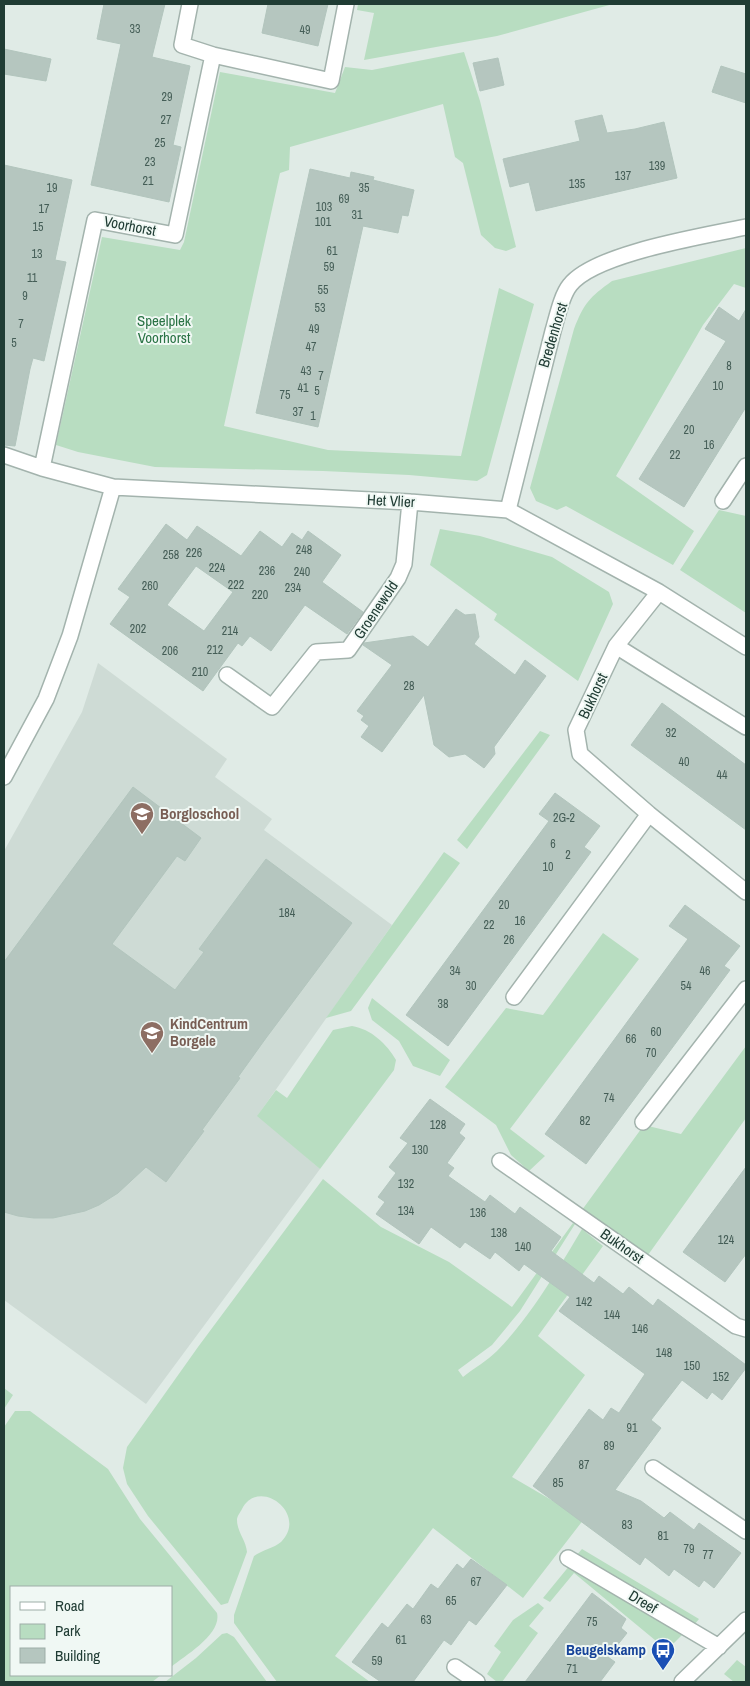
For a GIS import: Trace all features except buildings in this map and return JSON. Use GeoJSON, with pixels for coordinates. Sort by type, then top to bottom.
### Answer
{"type":"FeatureCollection","features":[{"type":"Feature","properties":{"kind":"street"},"geometry":{"type":"LineString","coordinates":[[190,4],[182,46],[213,55],[331,80],[346,4]]}},
{"type":"Feature","properties":{"kind":"street","name":"Voorhorst"},"geometry":{"type":"LineString","coordinates":[[42,468],[95,220],[175,235],[213,55]]}},
{"type":"Feature","properties":{"kind":"street","name":"Bredenhorst"},"geometry":{"type":"LineString","coordinates":[[508,510],[553,331],[560,306],[570,285],[582,275],[626,254],[746,227]]}},
{"type":"Feature","properties":{"kind":"street","name":"Het Vlier"},"geometry":{"type":"LineString","coordinates":[[4,455],[42,468],[113,487],[410,502],[508,510],[659,592],[746,647]]}},
{"type":"Feature","properties":{"kind":"street"},"geometry":{"type":"LineString","coordinates":[[723,501],[746,466]]}},
{"type":"Feature","properties":{"kind":"street"},"geometry":{"type":"LineString","coordinates":[[4,777],[46,699],[70,636],[113,487]]}},
{"type":"Feature","properties":{"kind":"street","name":"Groenewold"},"geometry":{"type":"LineString","coordinates":[[228,675],[272,707],[316,652],[348,650],[398,578],[404,564],[410,502]]}},
{"type":"Feature","properties":{"kind":"street","name":"Bukhorst"},"geometry":{"type":"LineString","coordinates":[[659,592],[616,646],[576,730],[580,754],[649,814],[746,892]]}},
{"type":"Feature","properties":{"kind":"street"},"geometry":{"type":"LineString","coordinates":[[616,646],[746,727]]}},
{"type":"Feature","properties":{"kind":"street"},"geometry":{"type":"LineString","coordinates":[[514,997],[649,814]]}},
{"type":"Feature","properties":{"kind":"street"},"geometry":{"type":"LineString","coordinates":[[643,1122],[746,989]]}},
{"type":"Feature","properties":{"kind":"street","name":"Bukhorst"},"geometry":{"type":"LineString","coordinates":[[500,1160],[736,1326],[746,1329]]}},
{"type":"Feature","properties":{"kind":"street"},"geometry":{"type":"LineString","coordinates":[[653,1468],[746,1531]]}},
{"type":"Feature","properties":{"kind":"street","name":"Dreef"},"geometry":{"type":"LineString","coordinates":[[568,1558],[719,1647]]}},
{"type":"Feature","properties":{"kind":"street"},"geometry":{"type":"LineString","coordinates":[[682,1682],[745,1624]]}},
{"type":"Feature","properties":{"kind":"street"},"geometry":{"type":"LineString","coordinates":[[456,1667],[477,1682]]}},
{"type":"Feature","properties":{"kind":"shaded area","name":"KindCentrum Borgele"},"geometry":{"type":"Polygon","coordinates":[[[98,663],[227,759],[215,777],[272,819],[264,830],[392,925],[258,1115],[320,1169],[146,1404],[4,1300],[4,851],[82,712],[98,663]]]}},
{"type":"Feature","properties":{"kind":"green space"},"geometry":{"type":"Polygon","coordinates":[[[358,4],[613,4],[497,36],[364,60],[374,13],[357,10],[358,4]]]}},
{"type":"Feature","properties":{"kind":"green space","name":"Speelplek Voorhorst"},"geometry":{"type":"Polygon","coordinates":[[[464,52],[480,101],[516,247],[506,251],[495,248],[481,235],[463,163],[455,157],[443,104],[290,147],[289,170],[280,173],[224,426],[328,450],[461,456],[499,288],[534,304],[487,475],[477,481],[409,475],[323,471],[155,467],[78,452],[56,445],[102,237],[180,250],[184,242],[220,72],[335,93],[345,67],[372,70],[464,52]]]}},
{"type":"Feature","properties":{"kind":"green space"},"geometry":{"type":"Polygon","coordinates":[[[746,248],[746,288],[734,284],[703,325],[616,476],[694,531],[673,565],[566,506],[557,510],[536,501],[530,488],[574,329],[588,301],[612,281],[746,248]]]}},
{"type":"Feature","properties":{"kind":"green space"},"geometry":{"type":"Polygon","coordinates":[[[719,510],[746,516],[746,613],[680,570],[719,510]]]}},
{"type":"Feature","properties":{"kind":"green space"},"geometry":{"type":"Polygon","coordinates":[[[440,529],[480,536],[552,557],[609,592],[613,604],[578,681],[494,620],[497,614],[430,565],[440,529]]]}},
{"type":"Feature","properties":{"kind":"green space"},"geometry":{"type":"Polygon","coordinates":[[[540,731],[550,735],[467,849],[457,840],[540,731]]]}},
{"type":"Feature","properties":{"kind":"green space"},"geometry":{"type":"Polygon","coordinates":[[[444,852],[460,863],[351,1011],[326,1018],[444,852]]]}},
{"type":"Feature","properties":{"kind":"green space"},"geometry":{"type":"Polygon","coordinates":[[[603,933],[639,959],[510,1129],[545,1156],[529,1171],[511,1155],[496,1125],[445,1087],[506,1008],[543,1015],[603,933]]]}},
{"type":"Feature","properties":{"kind":"green space"},"geometry":{"type":"Polygon","coordinates":[[[372,998],[450,1060],[440,1076],[413,1066],[399,1041],[372,1020],[368,1008],[372,998]]]}},
{"type":"Feature","properties":{"kind":"green space"},"geometry":{"type":"Polygon","coordinates":[[[352,1026],[366,1030],[388,1048],[396,1060],[394,1070],[320,1169],[257,1116],[276,1090],[287,1098],[333,1030],[352,1026]]]}},
{"type":"Feature","properties":{"kind":"green space"},"geometry":{"type":"Polygon","coordinates":[[[746,1046],[746,1118],[648,1255],[582,1210],[644,1125],[681,1134],[746,1046]]]}},
{"type":"Feature","properties":{"kind":"green space"},"geometry":{"type":"Polygon","coordinates":[[[323,1179],[381,1227],[449,1262],[512,1307],[573,1223],[575,1224],[520,1311],[492,1345],[458,1370],[463,1377],[493,1355],[521,1323],[543,1293],[582,1229],[603,1246],[538,1336],[585,1375],[512,1477],[584,1519],[523,1598],[433,1528],[335,1656],[370,1682],[277,1682],[234,1623],[234,1615],[254,1556],[281,1542],[288,1531],[289,1520],[285,1511],[278,1503],[269,1498],[259,1496],[250,1500],[239,1514],[237,1524],[247,1552],[228,1603],[221,1605],[148,1516],[127,1484],[123,1468],[127,1447],[198,1347],[323,1179]]]}},
{"type":"Feature","properties":{"kind":"green space"},"geometry":{"type":"Polygon","coordinates":[[[4,1388],[13,1395],[4,1409],[4,1388]]]}},
{"type":"Feature","properties":{"kind":"green space"},"geometry":{"type":"Polygon","coordinates":[[[15,1411],[30,1411],[108,1469],[140,1519],[217,1613],[217,1621],[209,1636],[172,1666],[172,1586],[10,1586],[10,1676],[160,1676],[152,1682],[4,1682],[4,1427],[15,1411]]]}},
{"type":"Feature","properties":{"kind":"green space"},"geometry":{"type":"Polygon","coordinates":[[[582,1549],[699,1619],[694,1625],[574,1558],[582,1549]]]}},
{"type":"Feature","properties":{"kind":"green space"},"geometry":{"type":"Polygon","coordinates":[[[570,1565],[686,1631],[667,1650],[574,1573],[550,1602],[543,1598],[570,1565]]]}},
{"type":"Feature","properties":{"kind":"green space"},"geometry":{"type":"Polygon","coordinates":[[[538,1603],[544,1608],[529,1626],[538,1633],[502,1682],[497,1682],[487,1674],[501,1652],[494,1646],[513,1620],[538,1603]]]}},
{"type":"Feature","properties":{"kind":"green space"},"geometry":{"type":"Polygon","coordinates":[[[227,1633],[234,1637],[267,1682],[165,1682],[196,1658],[222,1634],[227,1633]]]}},
{"type":"Feature","properties":{"kind":"green space"},"geometry":{"type":"Polygon","coordinates":[[[737,1660],[746,1667],[746,1682],[734,1682],[724,1674],[737,1660]]]}},
{"type":"Feature","properties":{"kind":"place","name":"Borgloschool"},"geometry":{"type":"Point","coordinates":[142,835]}},
{"type":"Feature","properties":{"kind":"place","name":"KindCentrum Borgele"},"geometry":{"type":"Point","coordinates":[152,1054]}},
{"type":"Feature","properties":{"kind":"place","name":"Beugelskamp"},"geometry":{"type":"Point","coordinates":[663,1671]}}]}
